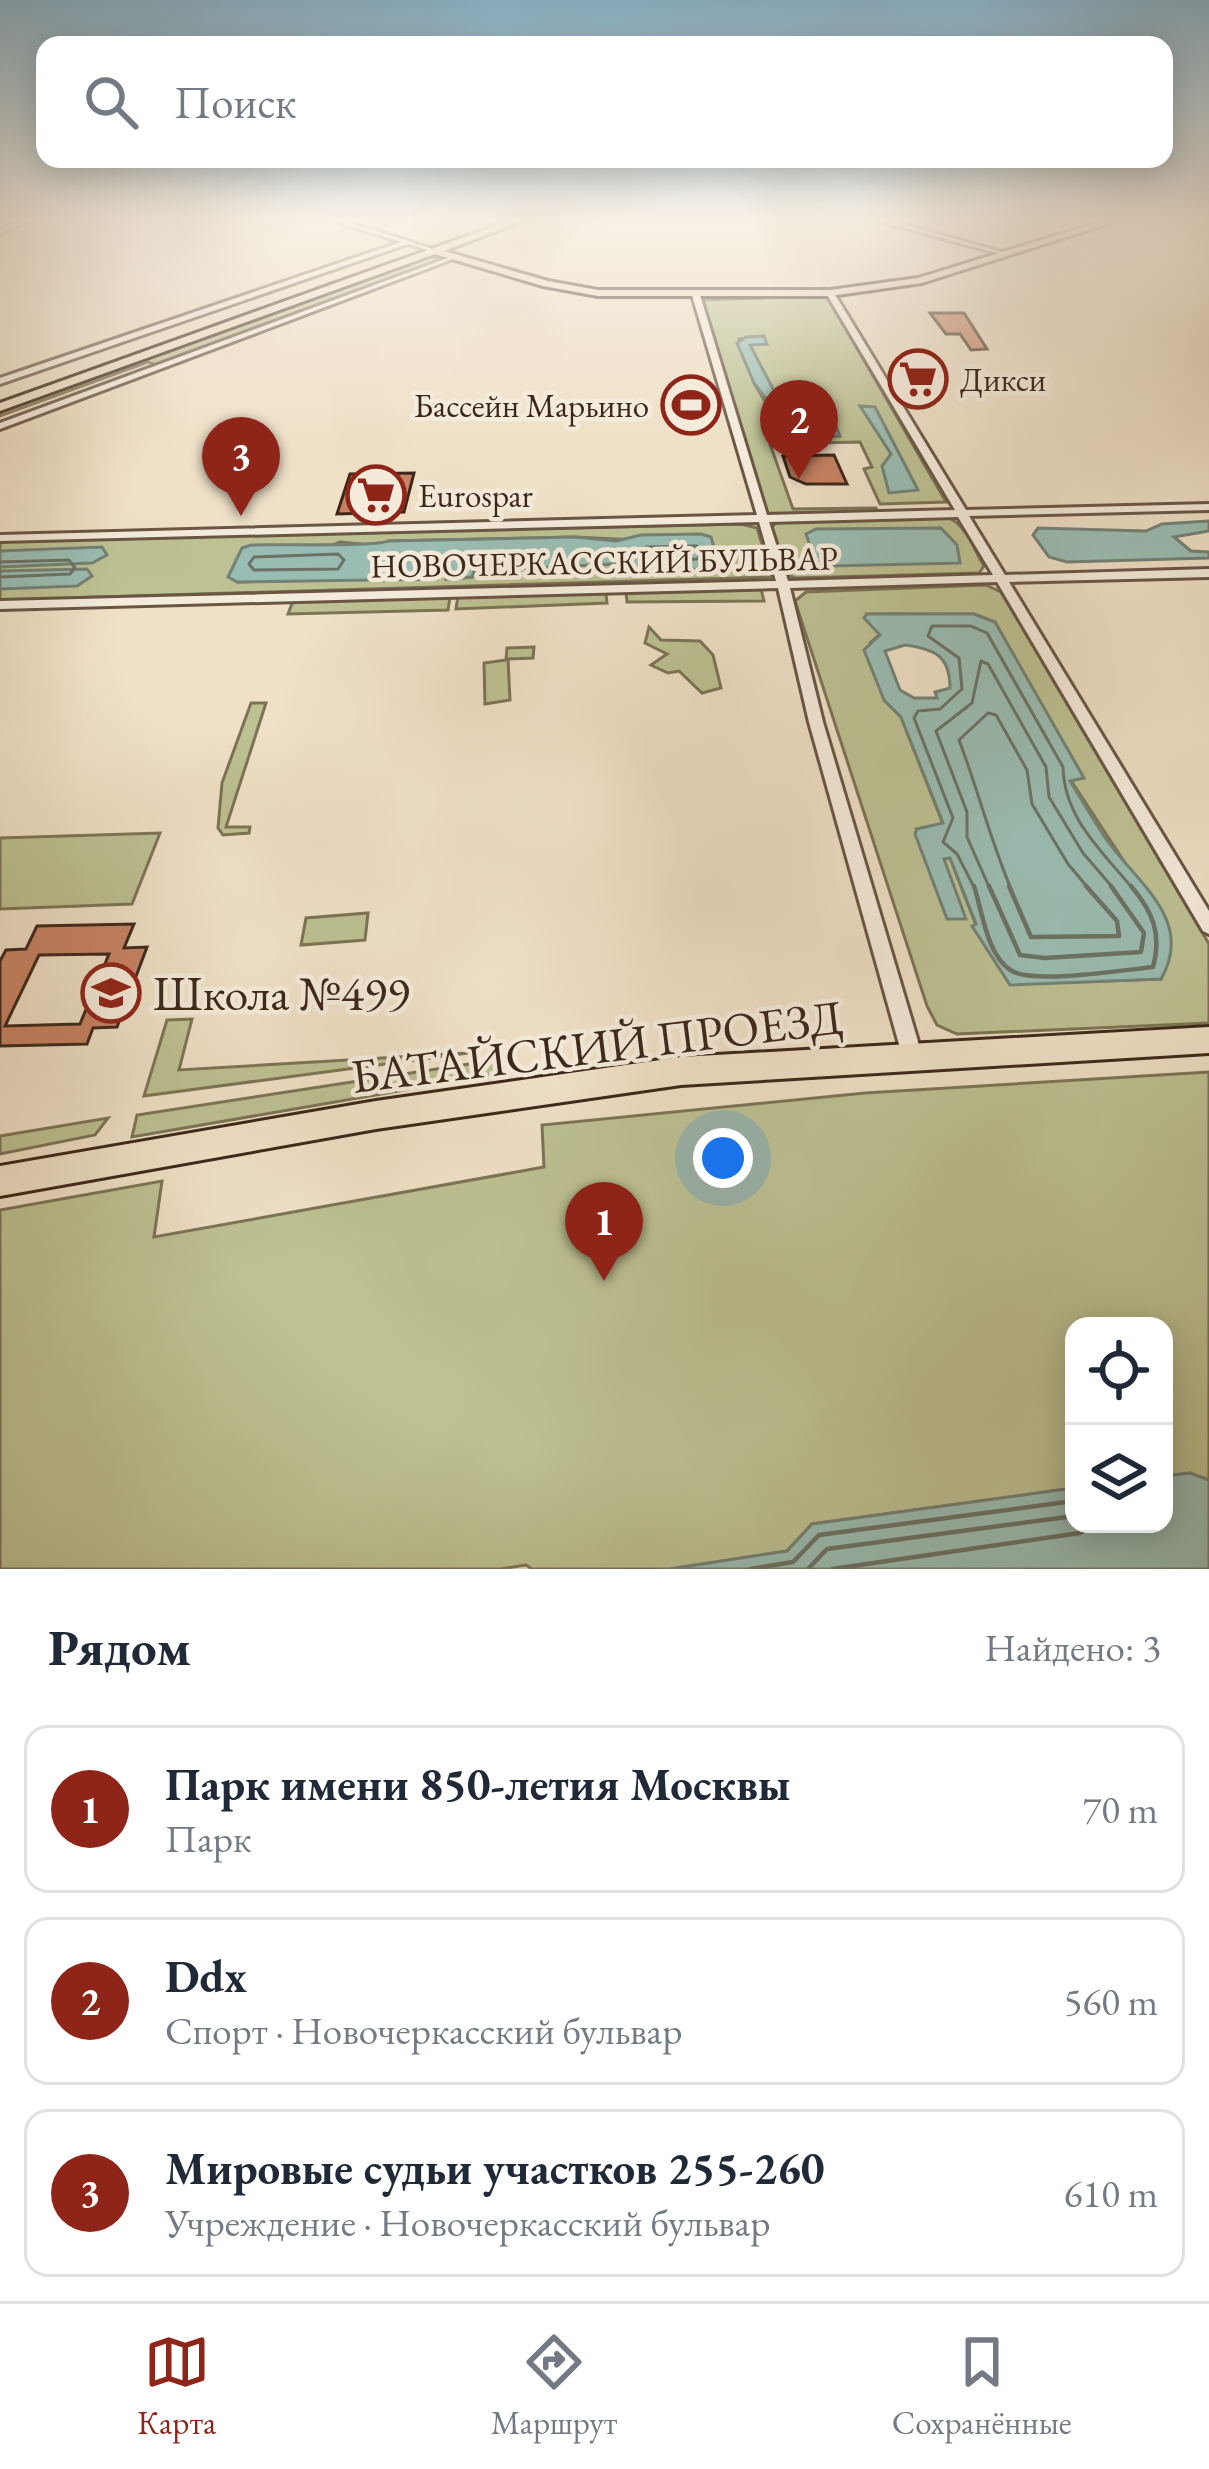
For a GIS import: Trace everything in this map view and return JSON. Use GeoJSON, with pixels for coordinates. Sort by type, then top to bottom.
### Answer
{"type":"FeatureCollection","features":[{"type":"Feature","properties":{"kind":"main road"},"geometry":{"type":"LineString","coordinates":[[0,407],[315,294]]}},
{"type":"Feature","properties":{"kind":"main road"},"geometry":{"type":"LineString","coordinates":[[658,294],[748,294]]}},
{"type":"Feature","properties":{"kind":"main road","name":"БАТАЙСКИЙ ПРОЕЗД"},"geometry":{"type":"LineString","coordinates":[[0,1181],[557,1086],[912,1055],[1209,1040]]}},
{"type":"Feature","properties":{"kind":"street"},"geometry":{"type":"LineString","coordinates":[[0,381],[255,294]]}},
{"type":"Feature","properties":{"kind":"street"},"geometry":{"type":"LineString","coordinates":[[0,426],[355,294]]}},
{"type":"Feature","properties":{"kind":"street"},"geometry":{"type":"LineString","coordinates":[[831,294],[1209,926]]}},
{"type":"Feature","properties":{"kind":"street"},"geometry":{"type":"LineString","coordinates":[[696,295],[783,585],[816,722],[912,1055]]}},
{"type":"Feature","properties":{"kind":"street","name":"НОВОЧЕРКАССКИЙ БУЛЬВАР"},"geometry":{"type":"LineString","coordinates":[[0,538],[1209,507]]}},
{"type":"Feature","properties":{"kind":"street","name":"НОВОЧЕРКАССКИЙ БУЛЬВАР"},"geometry":{"type":"LineString","coordinates":[[0,605],[1209,573]]}},
{"type":"Feature","properties":{"kind":"green space"},"geometry":{"type":"Polygon","coordinates":[[[323,294],[349,294],[156,365],[148,362],[0,416],[0,411],[323,294]]]}},
{"type":"Feature","properties":{"kind":"green space"},"geometry":{"type":"Polygon","coordinates":[[[828,298],[946,502],[880,504],[864,469],[872,467],[860,442],[770,444],[793,509],[876,508],[879,514],[767,513],[703,300],[828,298]],[[764,336],[739,339],[754,383],[786,437],[839,436],[833,417],[819,410],[784,410],[749,344],[766,344],[764,336]]]}},
{"type":"Feature","properties":{"kind":"green space"},"geometry":{"type":"Polygon","coordinates":[[[949,518],[961,527],[984,566],[979,573],[795,578],[788,575],[772,527],[778,521],[949,518]]]}},
{"type":"Feature","properties":{"kind":"green space"},"geometry":{"type":"Polygon","coordinates":[[[741,524],[757,528],[772,577],[0,600],[0,541],[741,524]],[[633,540],[388,541],[380,546],[340,542],[237,582],[369,579],[357,573],[355,566],[366,555],[381,552],[393,553],[401,563],[396,573],[377,580],[437,579],[440,571],[447,570],[446,579],[472,577],[473,571],[612,564],[646,572],[633,540]]]}},
{"type":"Feature","properties":{"kind":"green space"},"geometry":{"type":"Polygon","coordinates":[[[986,585],[1001,592],[1209,944],[1209,1023],[957,1034],[937,1025],[795,601],[806,592],[986,585]],[[867,614],[880,634],[870,643],[884,700],[901,717],[943,824],[917,829],[944,858],[950,858],[976,925],[1010,984],[1161,979],[1127,866],[1070,779],[1082,778],[995,622],[974,614],[867,614]]]}},
{"type":"Feature","properties":{"kind":"green space"},"geometry":{"type":"Polygon","coordinates":[[[761,589],[764,601],[627,602],[626,592],[761,589]]]}},
{"type":"Feature","properties":{"kind":"green space"},"geometry":{"type":"Polygon","coordinates":[[[606,593],[607,603],[456,609],[458,596],[606,593]]]}},
{"type":"Feature","properties":{"kind":"green space"},"geometry":{"type":"Polygon","coordinates":[[[450,597],[448,610],[288,614],[293,601],[450,597]]]}},
{"type":"Feature","properties":{"kind":"green space"},"geometry":{"type":"Polygon","coordinates":[[[649,627],[661,640],[700,641],[713,655],[721,688],[702,693],[679,671],[668,673],[651,665],[667,654],[645,643],[649,627]]]}},
{"type":"Feature","properties":{"kind":"green space"},"geometry":{"type":"Polygon","coordinates":[[[534,647],[533,658],[508,659],[510,700],[485,704],[484,663],[506,660],[507,648],[534,647]]]}},
{"type":"Feature","properties":{"kind":"green space"},"geometry":{"type":"Polygon","coordinates":[[[251,703],[266,703],[226,827],[250,827],[249,833],[223,835],[218,828],[222,783],[251,703]]]}},
{"type":"Feature","properties":{"kind":"green space"},"geometry":{"type":"Polygon","coordinates":[[[160,833],[132,904],[0,909],[0,838],[160,833]]]}},
{"type":"Feature","properties":{"kind":"green space"},"geometry":{"type":"Polygon","coordinates":[[[368,913],[365,940],[301,945],[306,918],[368,913]]]}},
{"type":"Feature","properties":{"kind":"green space"},"geometry":{"type":"Polygon","coordinates":[[[192,1019],[179,1070],[468,1053],[144,1096],[167,1020],[192,1019]]]}},
{"type":"Feature","properties":{"kind":"green space"},"geometry":{"type":"Polygon","coordinates":[[[502,1059],[503,1073],[132,1137],[137,1115],[502,1059]]]}},
{"type":"Feature","properties":{"kind":"green space"},"geometry":{"type":"Polygon","coordinates":[[[1209,1072],[1209,1480],[1190,1473],[1173,1475],[1173,1317],[1065,1317],[1065,1489],[812,1524],[787,1551],[670,1569],[532,1569],[526,1565],[500,1569],[0,1569],[0,1210],[162,1181],[154,1237],[544,1167],[542,1125],[865,1093],[1209,1072]]]}},
{"type":"Feature","properties":{"kind":"green space"},"geometry":{"type":"Polygon","coordinates":[[[108,1118],[95,1135],[0,1154],[0,1136],[108,1118]]]}},
{"type":"Feature","properties":{"kind":"water"},"geometry":{"type":"Polygon","coordinates":[[[764,336],[767,344],[750,345],[784,410],[829,412],[840,436],[776,437],[768,401],[754,383],[737,343],[764,336]]]}},
{"type":"Feature","properties":{"kind":"water"},"geometry":{"type":"Polygon","coordinates":[[[860,406],[875,407],[918,490],[889,493],[882,466],[891,454],[860,406]]]}},
{"type":"Feature","properties":{"kind":"water"},"geometry":{"type":"Polygon","coordinates":[[[1209,521],[1209,531],[1174,537],[1191,551],[1209,552],[1209,558],[1067,562],[1049,557],[1033,535],[1038,528],[1146,531],[1162,524],[1209,521]]]}},
{"type":"Feature","properties":{"kind":"water"},"geometry":{"type":"Polygon","coordinates":[[[941,528],[957,545],[960,563],[828,566],[815,560],[806,534],[816,529],[941,528]]]}},
{"type":"Feature","properties":{"kind":"water"},"geometry":{"type":"Polygon","coordinates":[[[641,535],[711,537],[720,568],[646,572],[612,564],[474,571],[472,577],[446,579],[446,570],[440,571],[438,579],[237,582],[228,577],[242,548],[251,545],[575,537],[616,541],[641,535]]]}},
{"type":"Feature","properties":{"kind":"water"},"geometry":{"type":"Polygon","coordinates":[[[102,547],[107,555],[92,563],[0,567],[0,551],[102,547]]]}},
{"type":"Feature","properties":{"kind":"water"},"geometry":{"type":"Polygon","coordinates":[[[87,569],[92,576],[77,586],[0,589],[0,571],[87,569]]]}},
{"type":"Feature","properties":{"kind":"water"},"geometry":{"type":"Polygon","coordinates":[[[867,614],[974,614],[995,622],[1084,778],[1070,781],[1106,839],[1167,920],[1170,958],[1161,979],[1010,985],[972,926],[976,924],[950,858],[944,859],[966,919],[947,919],[915,834],[917,829],[943,823],[901,717],[884,700],[864,650],[880,635],[864,618],[867,614]],[[916,647],[885,651],[900,690],[914,698],[937,698],[935,692],[950,688],[947,668],[939,656],[916,647]]]}},
{"type":"Feature","properties":{"kind":"water"},"geometry":{"type":"Polygon","coordinates":[[[1190,1473],[1209,1480],[1209,1569],[670,1569],[787,1551],[812,1524],[1065,1489],[1065,1533],[1173,1533],[1173,1475],[1190,1473]]]}},
{"type":"Feature","properties":{"kind":"building"},"geometry":{"type":"Polygon","coordinates":[[[930,313],[964,313],[987,349],[971,350],[960,334],[946,334],[930,313]]]}},
{"type":"Feature","properties":{"kind":"building"},"geometry":{"type":"Polygon","coordinates":[[[834,455],[847,484],[806,484],[790,477],[783,456],[834,455]]]}},
{"type":"Feature","properties":{"kind":"building","name":"Eurospar"},"geometry":{"type":"Polygon","coordinates":[[[414,473],[404,512],[337,514],[350,474],[414,473]]]}},
{"type":"Feature","properties":{"kind":"building","name":"Школа №499"},"geometry":{"type":"Polygon","coordinates":[[[134,924],[124,948],[147,947],[117,1027],[93,1028],[87,1044],[0,1046],[0,961],[6,950],[26,949],[37,926],[134,924]],[[109,954],[39,955],[5,1026],[80,1024],[109,954]]]}},
{"type":"Feature","properties":{"kind":"place","name":"Дикси"},"geometry":{"type":"Point","coordinates":[918,379]}},
{"type":"Feature","properties":{"kind":"place","name":"Бассейн Марьино"},"geometry":{"type":"Point","coordinates":[691,405]}},
{"type":"Feature","properties":{"kind":"place","name":"Ddx"},"geometry":{"type":"Point","coordinates":[799,479]}},
{"type":"Feature","properties":{"kind":"place","name":"Eurospar"},"geometry":{"type":"Point","coordinates":[376,495]}},
{"type":"Feature","properties":{"kind":"place","name":"Мировые судьи участков 255-260"},"geometry":{"type":"Point","coordinates":[241,516]}},
{"type":"Feature","properties":{"kind":"place","name":"Школа №499"},"geometry":{"type":"Point","coordinates":[111,993]}},
{"type":"Feature","properties":{"kind":"place","name":"Парк имени 850-летия Москвы"},"geometry":{"type":"Point","coordinates":[604,1281]}}]}
